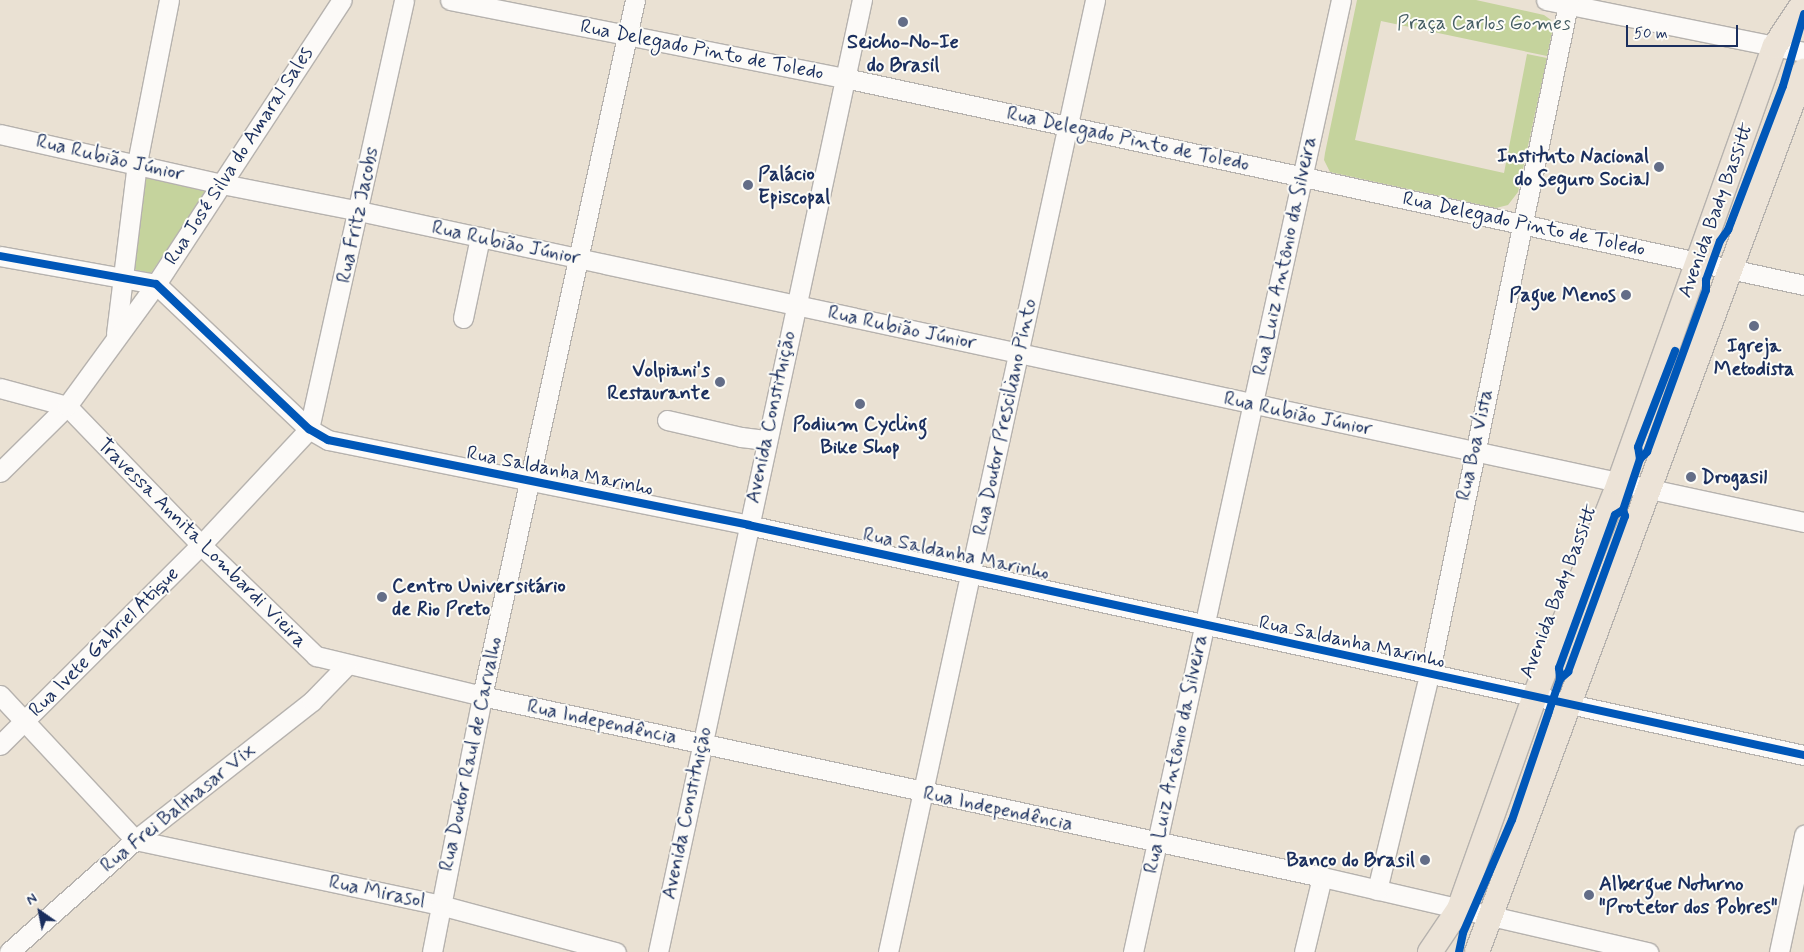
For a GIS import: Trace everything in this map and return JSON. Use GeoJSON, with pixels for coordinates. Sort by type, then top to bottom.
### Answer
{"type":"FeatureCollection","features":[{"type":"Feature","properties":{"kind":"main road","name":"Avenida Bady Bassitt"},"geometry":{"type":"LineString","coordinates":[[1430,952],[1458,909],[1534,698],[1618,483],[1775,46],[1804,2]]}},
{"type":"Feature","properties":{"kind":"main road","name":"Avenida Bady Bassitt"},"geometry":{"type":"LineString","coordinates":[[1477,952],[1570,706],[1648,488],[1804,71]]}},
{"type":"Feature","properties":{"kind":"street"},"geometry":{"type":"LineString","coordinates":[[116,335],[137,163],[169,0]]}},
{"type":"Feature","properties":{"kind":"street","name":"Rua José Silva do Amaral Sales"},"geometry":{"type":"LineString","coordinates":[[0,472],[67,406],[116,335],[156,284],[342,0]]}},
{"type":"Feature","properties":{"kind":"street","name":"Rua Fritz Jacobs"},"geometry":{"type":"LineString","coordinates":[[309,429],[359,211],[404,0]]}},
{"type":"Feature","properties":{"kind":"street","name":"Rua Delegado Pinto de Toledo"},"geometry":{"type":"LineString","coordinates":[[450,0],[844,78],[1804,284]]}},
{"type":"Feature","properties":{"kind":"street","name":"Rua Doutor Raul de Carvalho"},"geometry":{"type":"LineString","coordinates":[[432,952],[482,696],[531,482],[635,0]]}},
{"type":"Feature","properties":{"kind":"street","name":"Avenida Constituição"},"geometry":{"type":"LineString","coordinates":[[658,952],[700,744],[862,0]]}},
{"type":"Feature","properties":{"kind":"street","name":"Rua Doutor Presciliano Pinto"},"geometry":{"type":"LineString","coordinates":[[888,952],[1095,0]]}},
{"type":"Feature","properties":{"kind":"street","name":"Rua Luiz Antônio da Silveira"},"geometry":{"type":"LineString","coordinates":[[1133,952],[1340,0]]}},
{"type":"Feature","properties":{"kind":"street"},"geometry":{"type":"LineString","coordinates":[[1546,0],[1804,52]]}},
{"type":"Feature","properties":{"kind":"street","name":"Rua Boa Vista"},"geometry":{"type":"LineString","coordinates":[[1377,890],[1429,675],[1473,452],[1524,223],[1568,3]]}},
{"type":"Feature","properties":{"kind":"street","name":"Rua Rubião Júnior"},"geometry":{"type":"LineString","coordinates":[[0,134],[137,163],[222,184],[359,211],[1804,522]]}},
{"type":"Feature","properties":{"kind":"street"},"geometry":{"type":"LineString","coordinates":[[463,318],[480,237]]}},
{"type":"Feature","properties":{"kind":"street"},"geometry":{"type":"LineString","coordinates":[[0,256],[124,280],[156,284]]}},
{"type":"Feature","properties":{"kind":"street","name":"Rua Saldanha Marinho"},"geometry":{"type":"LineString","coordinates":[[156,284],[309,429],[328,440],[748,525],[1804,756]]}},
{"type":"Feature","properties":{"kind":"street"},"geometry":{"type":"LineString","coordinates":[[0,388],[67,406]]}},
{"type":"Feature","properties":{"kind":"street","name":"Travessa Annita Lombardi Vieira"},"geometry":{"type":"LineString","coordinates":[[67,406],[201,545],[316,656],[347,665]]}},
{"type":"Feature","properties":{"kind":"street"},"geometry":{"type":"LineString","coordinates":[[667,420],[741,438],[767,440]]}},
{"type":"Feature","properties":{"kind":"street","name":"Rua Ivete Gabriel Atique"},"geometry":{"type":"LineString","coordinates":[[0,745],[201,545],[309,429]]}},
{"type":"Feature","properties":{"kind":"street","name":"Rua Independência"},"geometry":{"type":"LineString","coordinates":[[347,665],[1156,844],[1377,890],[1490,916],[1606,948],[1648,952]]}},
{"type":"Feature","properties":{"kind":"street","name":"Rua Frei Balthasar Vix"},"geometry":{"type":"LineString","coordinates":[[8,952],[135,840],[312,701],[347,665]]}},
{"type":"Feature","properties":{"kind":"street"},"geometry":{"type":"LineString","coordinates":[[0,695],[135,840]]}},
{"type":"Feature","properties":{"kind":"street"},"geometry":{"type":"LineString","coordinates":[[1780,952],[1804,835]]}},
{"type":"Feature","properties":{"kind":"street","name":"Rua Mirasol"},"geometry":{"type":"LineString","coordinates":[[135,840],[440,905],[616,952]]}},
{"type":"Feature","properties":{"kind":"street"},"geometry":{"type":"LineString","coordinates":[[1304,952],[1322,878]]}},
{"type":"Feature","properties":{"kind":"green space","name":"Praça Carlos Gomes"},"geometry":{"type":"Polygon","coordinates":[[[1357,0],[1476,0],[1544,15],[1551,20],[1553,28],[1547,56],[1381,21],[1355,140],[1504,173],[1527,54],[1547,58],[1518,192],[1508,205],[1496,208],[1330,172],[1324,160],[1325,153],[1357,0]]]}},
{"type":"Feature","properties":{"kind":"green space"},"geometry":{"type":"Polygon","coordinates":[[[142,168],[210,186],[151,273],[132,269],[142,168]]]}},
{"type":"Feature","properties":{"kind":"cycle path"},"geometry":{"type":"LineString","coordinates":[[1560,679],[1568,672],[1625,516],[1623,510],[1640,459],[1647,452],[1706,290],[1706,280],[1720,241],[1728,230],[1783,86],[1804,14]]}},
{"type":"Feature","properties":{"kind":"cycle path"},"geometry":{"type":"LineString","coordinates":[[0,256],[156,284],[309,429],[328,440],[748,525],[1804,755]]}},
{"type":"Feature","properties":{"kind":"cycle path"},"geometry":{"type":"LineString","coordinates":[[1640,459],[1638,447],[1675,351]]}},
{"type":"Feature","properties":{"kind":"cycle path"},"geometry":{"type":"LineString","coordinates":[[1459,952],[1463,933],[1512,820],[1560,679],[1559,668],[1615,515],[1623,510]]}},
{"type":"Feature","properties":{"kind":"place","name":"Seicho-No-Ie do Brasil"},"geometry":{"type":"Point","coordinates":[903,22]}},
{"type":"Feature","properties":{"kind":"place","name":"Instituto Nacional do Seguro Social"},"geometry":{"type":"Point","coordinates":[1659,167]}},
{"type":"Feature","properties":{"kind":"place","name":"Palácio Episcopal"},"geometry":{"type":"Point","coordinates":[748,185]}},
{"type":"Feature","properties":{"kind":"place","name":"Pague Menos"},"geometry":{"type":"Point","coordinates":[1626,295]}},
{"type":"Feature","properties":{"kind":"place","name":"Igreja Metodista"},"geometry":{"type":"Point","coordinates":[1754,326]}},
{"type":"Feature","properties":{"kind":"place","name":"Volpiani's Restaurante"},"geometry":{"type":"Point","coordinates":[720,382]}},
{"type":"Feature","properties":{"kind":"place","name":"Podium Cycling Bike Shop"},"geometry":{"type":"Point","coordinates":[860,404]}},
{"type":"Feature","properties":{"kind":"place","name":"Drogasil"},"geometry":{"type":"Point","coordinates":[1691,477]}},
{"type":"Feature","properties":{"kind":"place","name":"Centro Universitário de Rio Preto"},"geometry":{"type":"Point","coordinates":[382,597]}},
{"type":"Feature","properties":{"kind":"place","name":"Banco do Brasil"},"geometry":{"type":"Point","coordinates":[1425,860]}},
{"type":"Feature","properties":{"kind":"place","name":"Albergue Noturno \"Protetor dos Pobres\""},"geometry":{"type":"Point","coordinates":[1589,895]}}]}
